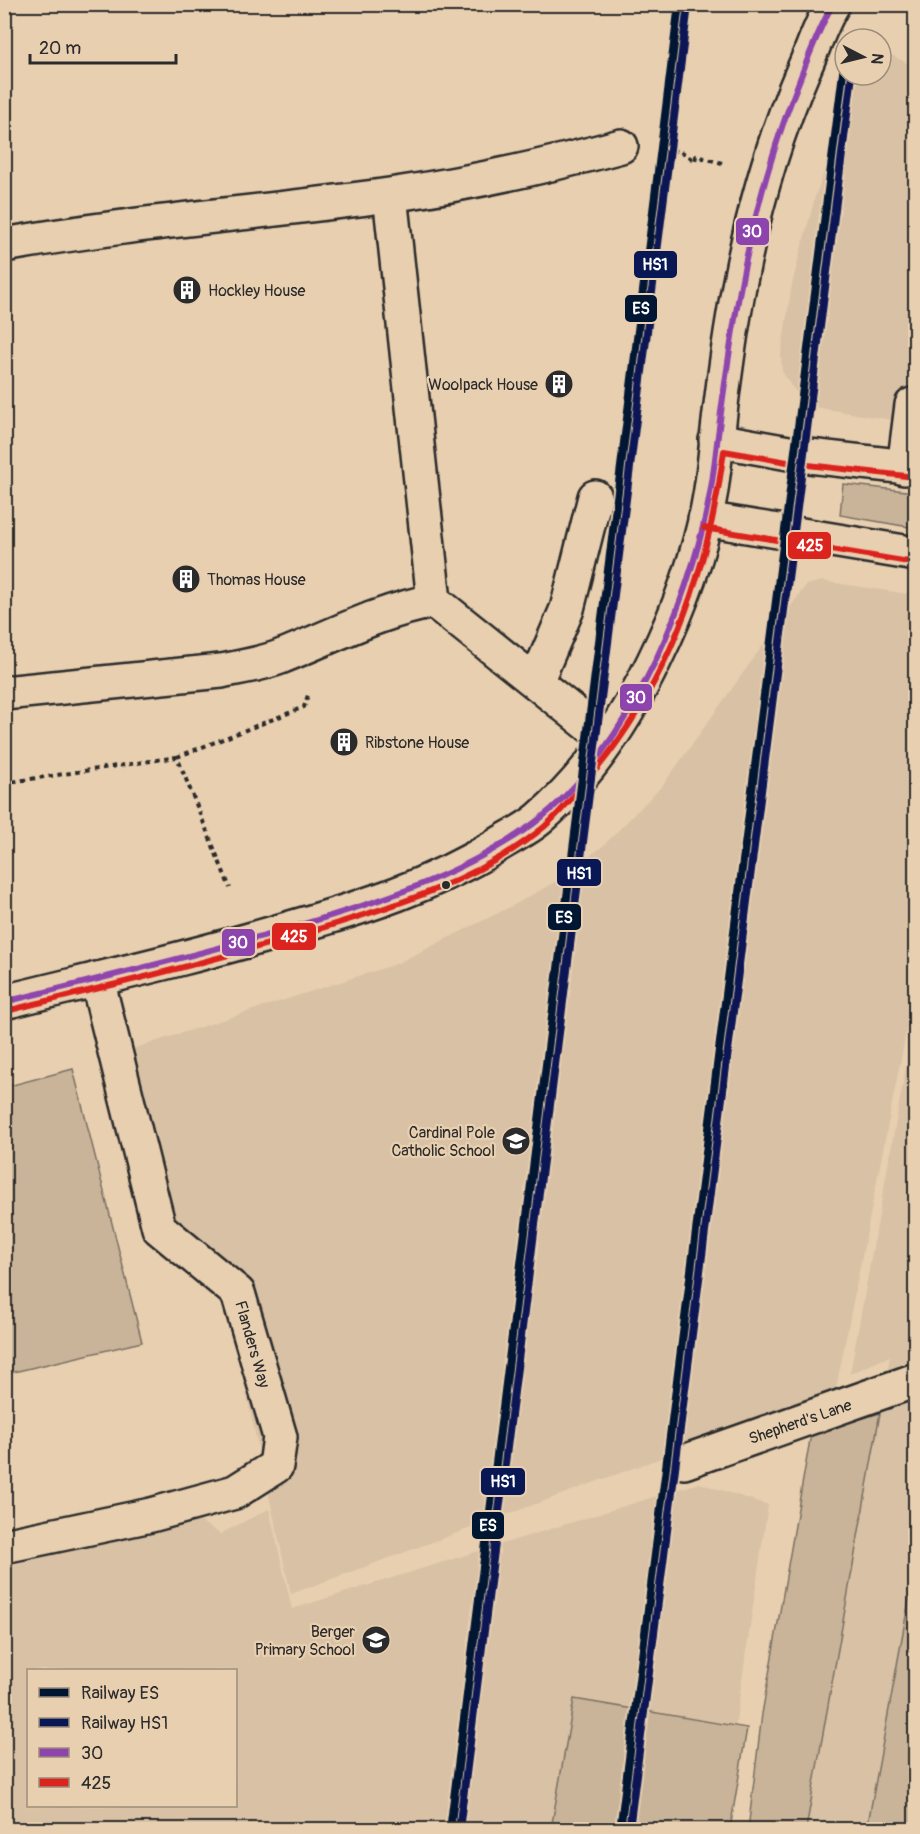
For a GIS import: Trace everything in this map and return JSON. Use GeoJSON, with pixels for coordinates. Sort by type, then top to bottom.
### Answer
{"type":"FeatureCollection","features":[{"type":"Feature","properties":{"kind":"main road"},"geometry":{"type":"LineString","coordinates":[[4,1002],[251,940],[376,903],[465,865],[538,820],[584,773],[636,697],[663,644],[686,586],[705,519],[727,344],[749,231],[764,174],[790,102],[833,4]]}},
{"type":"Feature","properties":{"kind":"main road"},"geometry":{"type":"LineString","coordinates":[[4,245],[122,225],[390,195],[555,164],[621,146]]}},
{"type":"Feature","properties":{"kind":"main road"},"geometry":{"type":"LineString","coordinates":[[390,195],[434,602],[608,740]]}},
{"type":"Feature","properties":{"kind":"main road"},"geometry":{"type":"LineString","coordinates":[[716,440],[800,455],[910,468],[912,405]]}},
{"type":"Feature","properties":{"kind":"main road"},"geometry":{"type":"LineString","coordinates":[[536,682],[567,609],[596,497]]}},
{"type":"Feature","properties":{"kind":"main road"},"geometry":{"type":"LineString","coordinates":[[705,519],[915,554]]}},
{"type":"Feature","properties":{"kind":"main road"},"geometry":{"type":"LineString","coordinates":[[4,693],[222,671],[279,657],[403,607],[434,602]]}},
{"type":"Feature","properties":{"kind":"main road","name":"Flanders Way"},"geometry":{"type":"LineString","coordinates":[[4,1546],[151,1515],[235,1492],[276,1466],[280,1437],[238,1293],[159,1228],[97,979]]}},
{"type":"Feature","properties":{"kind":"main road","name":"Shepherd's Lane"},"geometry":{"type":"LineString","coordinates":[[684,1462],[915,1380]]}},
{"type":"Feature","properties":{"kind":"path"},"geometry":{"type":"LineString","coordinates":[[621,146],[679,151],[695,161],[696,156],[722,163]]}},
{"type":"Feature","properties":{"kind":"path"},"geometry":{"type":"LineString","coordinates":[[4,783],[177,757],[304,707],[330,635]]}},
{"type":"Feature","properties":{"kind":"path"},"geometry":{"type":"LineString","coordinates":[[177,757],[230,888]]}},
{"type":"Feature","properties":{"kind":"shaded area"},"geometry":{"type":"Polygon","coordinates":[[[893,56],[915,67],[915,424],[809,406],[791,386],[782,371],[781,355],[792,284],[815,197],[856,87],[893,87],[893,56]]]}},
{"type":"Feature","properties":{"kind":"shaded area"},"geometry":{"type":"Polygon","coordinates":[[[843,484],[915,492],[915,528],[840,515],[843,484]]]}},
{"type":"Feature","properties":{"kind":"shaded area","name":"Cardinal Pole Catholic School"},"geometry":{"type":"Polygon","coordinates":[[[822,581],[915,595],[915,987],[835,1394],[291,1594],[223,1289],[167,1231],[126,1051],[396,964],[555,882],[603,846],[663,785],[806,585],[822,581]]]}},
{"type":"Feature","properties":{"kind":"shaded area"},"geometry":{"type":"Polygon","coordinates":[[[915,1017],[915,1567],[867,1829],[806,1830],[890,1356],[850,1374],[915,1017]]]}},
{"type":"Feature","properties":{"kind":"shaded area"},"geometry":{"type":"Polygon","coordinates":[[[73,1069],[142,1342],[5,1374],[5,1087],[73,1069]]]}},
{"type":"Feature","properties":{"kind":"shaded area"},"geometry":{"type":"Polygon","coordinates":[[[880,1413],[806,1829],[748,1830],[762,1714],[811,1434],[880,1413]]]}},
{"type":"Feature","properties":{"kind":"shaded area","name":"Berger Primary School"},"geometry":{"type":"Polygon","coordinates":[[[699,1483],[768,1505],[720,1829],[5,1830],[5,1567],[194,1517],[220,1534],[269,1509],[292,1609],[699,1483]]]}},
{"type":"Feature","properties":{"kind":"shaded area"},"geometry":{"type":"Polygon","coordinates":[[[915,1567],[915,1803],[911,1829],[867,1829],[915,1567]]]}},
{"type":"Feature","properties":{"kind":"shaded area"},"geometry":{"type":"Polygon","coordinates":[[[574,1699],[747,1728],[730,1829],[551,1829],[574,1699]]]}},
{"type":"Feature","properties":{"kind":"rail line","name":"ES"},"geometry":{"type":"LineString","coordinates":[[450,1830],[679,4]]}},
{"type":"Feature","properties":{"kind":"rail line","name":"HS1"},"geometry":{"type":"LineString","coordinates":[[459,1830],[688,5]]}},
{"type":"Feature","properties":{"kind":"rail line","name":"ES"},"geometry":{"type":"LineString","coordinates":[[620,1830],[841,87]]}},
{"type":"Feature","properties":{"kind":"rail line","name":"HS1"},"geometry":{"type":"LineString","coordinates":[[629,1830],[850,87]]}},
{"type":"Feature","properties":{"kind":"transit line","name":"30"},"geometry":{"type":"LineString","coordinates":[[4,1002],[252,939],[351,910],[415,887],[476,859],[533,824],[568,793],[600,755],[629,710],[655,662],[676,612],[693,562],[706,513],[734,321],[754,225],[781,131],[814,44],[833,4]]}},
{"type":"Feature","properties":{"kind":"transit line","name":"425"},"geometry":{"type":"LineString","coordinates":[[6,1011],[236,953],[403,902],[491,863],[544,827],[585,783],[614,747],[639,709],[661,669],[695,585],[717,496],[724,451],[799,464],[915,477]]}},
{"type":"Feature","properties":{"kind":"transit line","name":"425"},"geometry":{"type":"LineString","coordinates":[[704,528],[915,563]]}},
{"type":"Feature","properties":{"kind":"place","name":"Hockley House"},"geometry":{"type":"Point","coordinates":[187,290]}},
{"type":"Feature","properties":{"kind":"place","name":"Woolpack House"},"geometry":{"type":"Point","coordinates":[559,384]}},
{"type":"Feature","properties":{"kind":"place","name":"Thomas House"},"geometry":{"type":"Point","coordinates":[186,579]}},
{"type":"Feature","properties":{"kind":"place","name":"Ribstone House"},"geometry":{"type":"Point","coordinates":[344,742]}},
{"type":"Feature","properties":{"kind":"place","name":"Cardinal Pole Catholic School"},"geometry":{"type":"Point","coordinates":[516,1141]}},
{"type":"Feature","properties":{"kind":"place","name":"Berger Primary School"},"geometry":{"type":"Point","coordinates":[376,1640]}}]}
